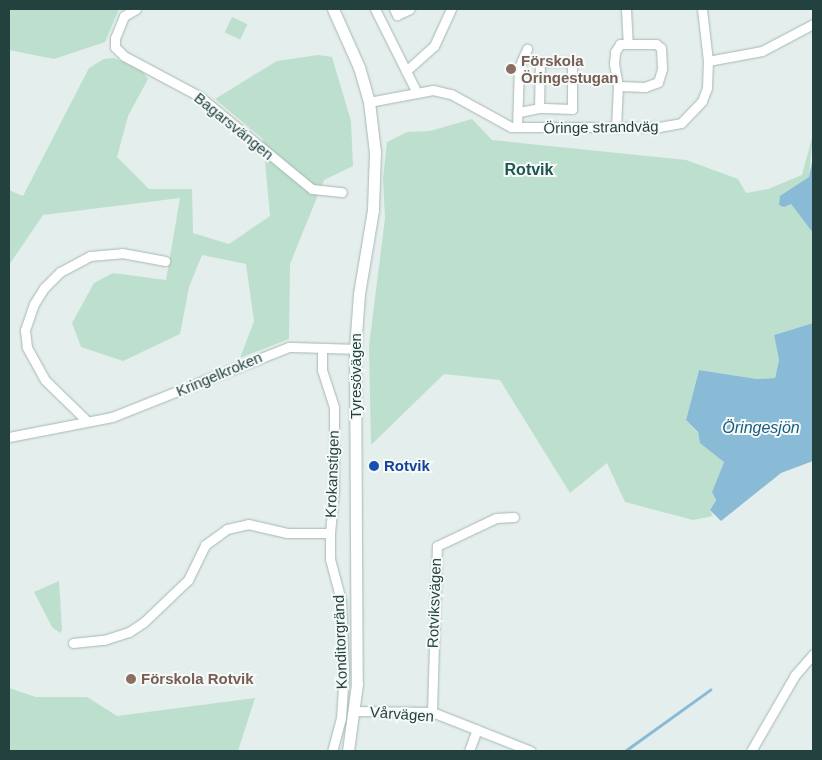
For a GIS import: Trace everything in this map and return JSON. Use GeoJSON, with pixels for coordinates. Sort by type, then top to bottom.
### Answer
{"type":"FeatureCollection","features":[{"type":"Feature","properties":{"kind":"main road","name":"Tyresövägen"},"geometry":{"type":"LineString","coordinates":[[333,9],[359,68],[369,102],[375,152],[373,210],[359,294],[355,349],[358,564],[355,711],[348,751]]}},
{"type":"Feature","properties":{"kind":"street","name":"Bagarsvängen"},"geometry":{"type":"LineString","coordinates":[[136,9],[124,16],[115,38],[115,47],[124,56],[199,96],[312,189],[342,192]]}},
{"type":"Feature","properties":{"kind":"street"},"geometry":{"type":"LineString","coordinates":[[375,9],[416,91]]}},
{"type":"Feature","properties":{"kind":"street"},"geometry":{"type":"LineString","coordinates":[[394,9],[397,15],[410,9]]}},
{"type":"Feature","properties":{"kind":"street"},"geometry":{"type":"LineString","coordinates":[[406,71],[434,46],[451,9]]}},
{"type":"Feature","properties":{"kind":"street"},"geometry":{"type":"LineString","coordinates":[[626,9],[628,43]]}},
{"type":"Feature","properties":{"kind":"street","name":"Öringe strandväg"},"geometry":{"type":"LineString","coordinates":[[369,102],[416,91],[447,93],[494,121],[517,127],[659,127],[681,123],[702,100],[707,88],[708,61],[702,9]]}},
{"type":"Feature","properties":{"kind":"street"},"geometry":{"type":"LineString","coordinates":[[708,61],[762,50],[813,24]]}},
{"type":"Feature","properties":{"kind":"street"},"geometry":{"type":"LineString","coordinates":[[616,128],[618,86],[615,52],[620,44],[628,43],[656,44],[661,48],[662,69],[658,82],[652,86],[618,86]]}},
{"type":"Feature","properties":{"kind":"street"},"geometry":{"type":"LineString","coordinates":[[517,127],[519,67],[527,48]]}},
{"type":"Feature","properties":{"kind":"street","name":"Öringe strandväg"},"geometry":{"type":"LineString","coordinates":[[519,112],[539,108],[572,109],[572,62],[540,62],[539,108]]}},
{"type":"Feature","properties":{"kind":"street"},"geometry":{"type":"LineString","coordinates":[[86,420],[45,380],[27,347],[25,330],[34,304],[44,288],[60,272],[90,256],[122,253],[165,261]]}},
{"type":"Feature","properties":{"kind":"street","name":"Kringelkroken"},"geometry":{"type":"LineString","coordinates":[[9,437],[86,420],[112,417],[274,351],[289,347],[355,349]]}},
{"type":"Feature","properties":{"kind":"street","name":"Krokanstigen"},"geometry":{"type":"LineString","coordinates":[[72,643],[104,640],[129,632],[144,622],[188,580],[205,546],[227,529],[248,524],[288,533],[330,533],[334,490],[334,407],[322,370],[322,348]]}},
{"type":"Feature","properties":{"kind":"street","name":"Rotviksvägen"},"geometry":{"type":"LineString","coordinates":[[432,712],[437,546],[496,518],[514,517]]}},
{"type":"Feature","properties":{"kind":"street","name":"Konditorgränd"},"geometry":{"type":"LineString","coordinates":[[330,533],[330,559],[341,600],[344,672],[341,718],[332,751]]}},
{"type":"Feature","properties":{"kind":"street"},"geometry":{"type":"LineString","coordinates":[[751,751],[795,675],[813,654]]}},
{"type":"Feature","properties":{"kind":"street","name":"Vårvägen"},"geometry":{"type":"LineString","coordinates":[[355,711],[432,712],[531,751]]}},
{"type":"Feature","properties":{"kind":"street"},"geometry":{"type":"LineString","coordinates":[[469,751],[477,729]]}},
{"type":"Feature","properties":{"kind":"green space"},"geometry":{"type":"Polygon","coordinates":[[[9,9],[119,9],[105,42],[54,59],[9,50],[9,9]]]}},
{"type":"Feature","properties":{"kind":"green space"},"geometry":{"type":"Polygon","coordinates":[[[232,17],[247,24],[240,40],[225,32],[232,17]]]}},
{"type":"Feature","properties":{"kind":"green space"},"geometry":{"type":"Polygon","coordinates":[[[318,55],[332,57],[351,121],[353,166],[324,180],[290,264],[289,339],[240,358],[254,321],[246,264],[202,255],[189,287],[180,334],[123,361],[81,347],[72,323],[94,283],[113,273],[166,280],[180,198],[43,215],[9,265],[9,190],[23,196],[89,68],[104,59],[114,58],[141,69],[148,79],[128,116],[117,157],[149,189],[192,189],[193,233],[229,244],[270,216],[263,139],[215,99],[277,61],[318,55]]]}},
{"type":"Feature","properties":{"kind":"green space"},"geometry":{"type":"Polygon","coordinates":[[[472,119],[492,140],[686,160],[738,179],[746,193],[768,189],[802,175],[813,134],[809,177],[791,204],[813,233],[813,323],[774,335],[779,360],[775,378],[757,379],[699,370],[686,420],[724,462],[712,492],[716,499],[710,510],[713,516],[693,520],[625,502],[607,463],[570,493],[500,380],[444,374],[371,445],[369,346],[385,218],[383,179],[387,142],[407,132],[430,131],[472,119]]]}},
{"type":"Feature","properties":{"kind":"green space"},"geometry":{"type":"Polygon","coordinates":[[[59,581],[62,630],[60,633],[52,627],[34,592],[59,581]]]}},
{"type":"Feature","properties":{"kind":"green space"},"geometry":{"type":"Polygon","coordinates":[[[9,688],[36,697],[87,697],[117,716],[255,698],[238,751],[9,751],[9,688]]]}},
{"type":"Feature","properties":{"kind":"water"},"geometry":{"type":"Polygon","coordinates":[[[813,157],[813,233],[791,204],[784,207],[779,205],[780,196],[809,177],[813,157]]]}},
{"type":"Feature","properties":{"kind":"water","name":"Öringesjön"},"geometry":{"type":"Polygon","coordinates":[[[813,323],[813,461],[781,473],[721,521],[710,510],[716,500],[712,492],[724,462],[700,443],[698,432],[686,420],[699,370],[757,379],[775,378],[779,360],[774,335],[813,323]]]}},
{"type":"Feature","properties":{"kind":"waterway"},"geometry":{"type":"LineString","coordinates":[[625,751],[710,690]]}},
{"type":"Feature","properties":{"kind":"place","name":"Förskola Öringestugan"},"geometry":{"type":"Point","coordinates":[511,69]}},
{"type":"Feature","properties":{"kind":"place","name":"Rotvik"},"geometry":{"type":"Point","coordinates":[374,466]}},
{"type":"Feature","properties":{"kind":"place","name":"Förskola Rotvik"},"geometry":{"type":"Point","coordinates":[131,679]}},
{"type":"Feature","properties":{"kind":"district","name":"Rotvik"},"geometry":{"type":"Point","coordinates":[529,170]}}]}
